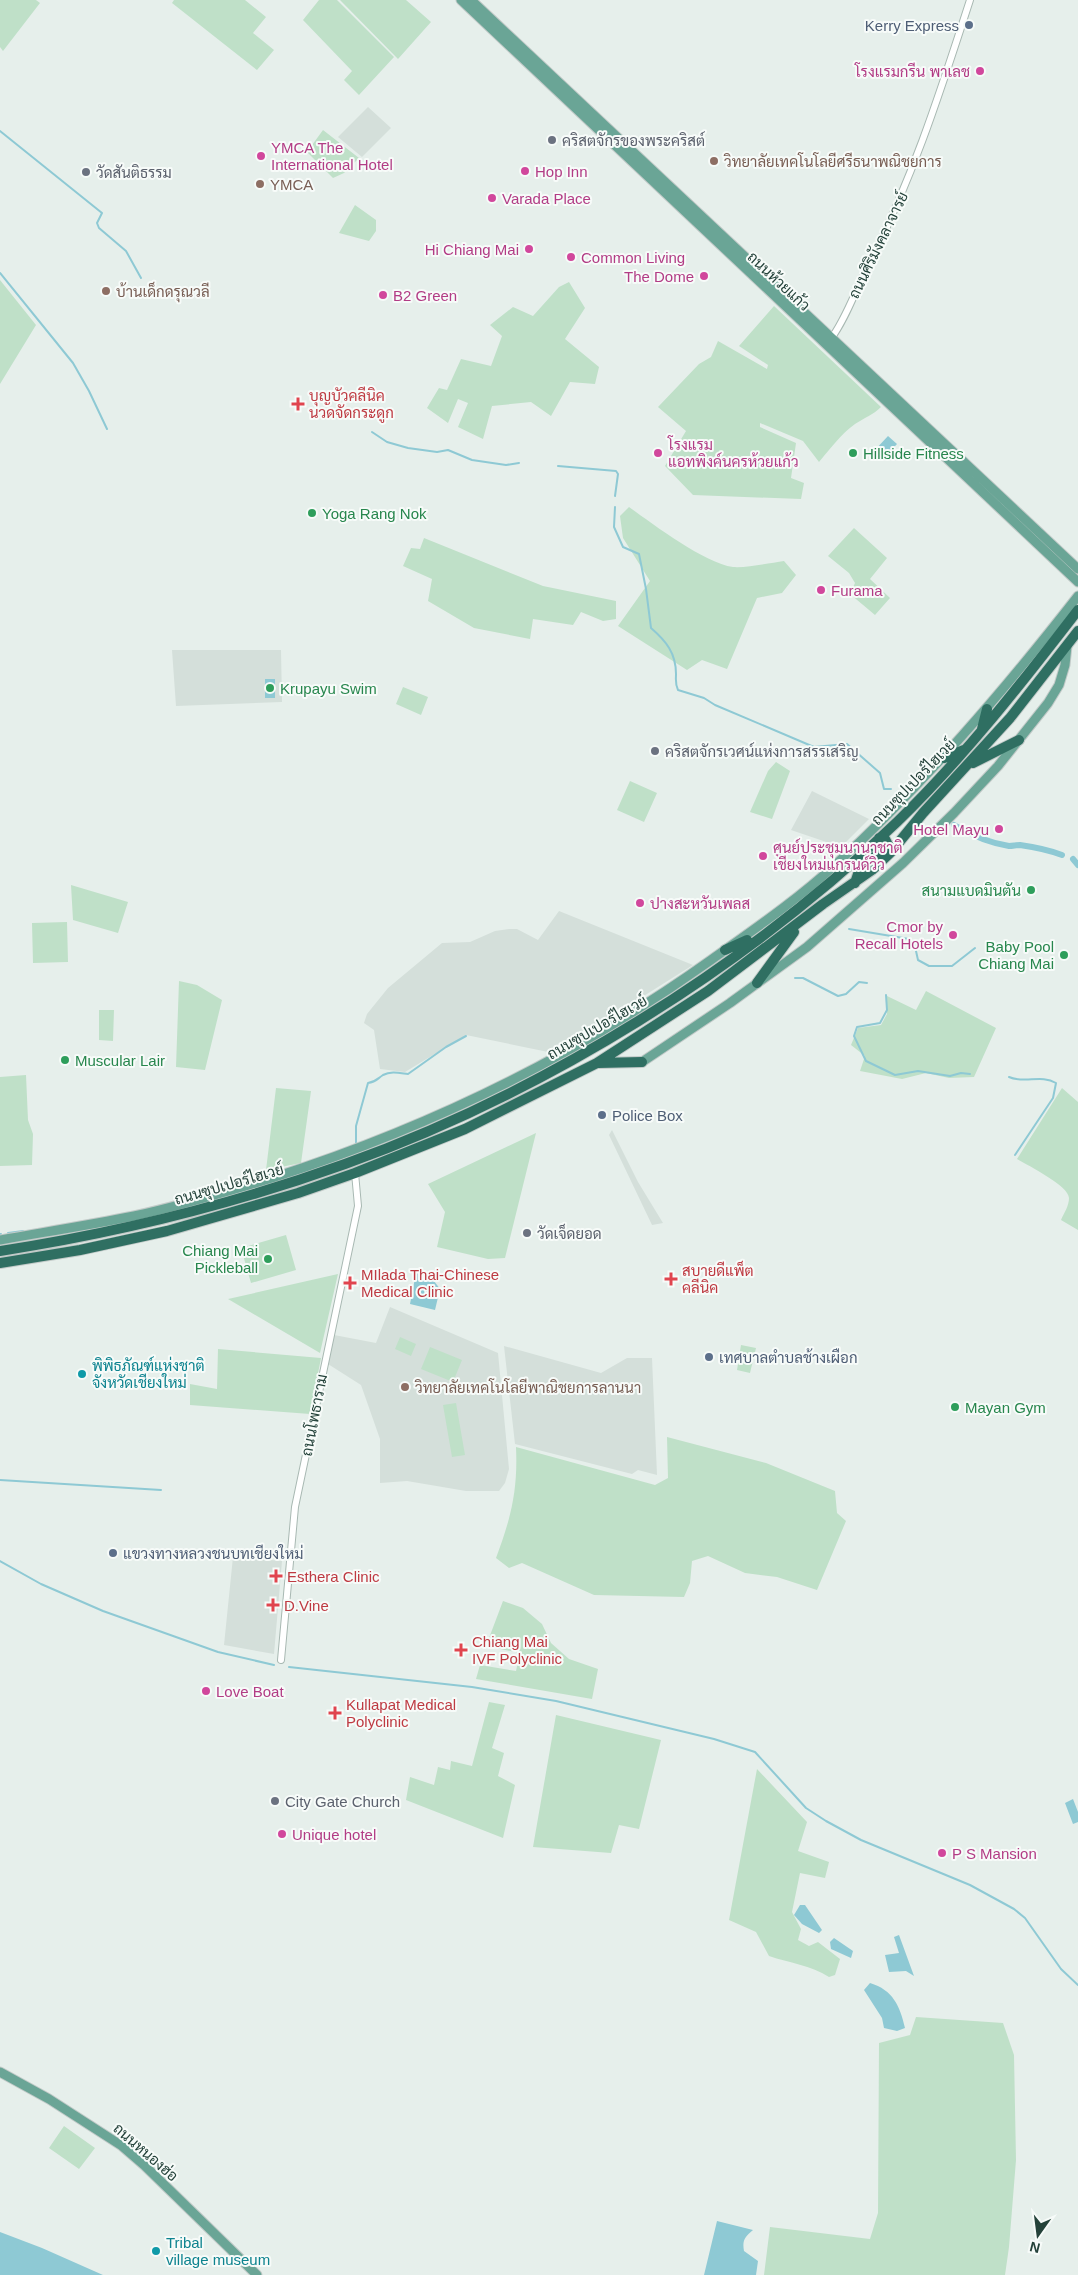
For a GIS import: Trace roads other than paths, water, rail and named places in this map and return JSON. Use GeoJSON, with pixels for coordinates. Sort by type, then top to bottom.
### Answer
{"type":"FeatureCollection","features":[{"type":"Feature","properties":{"kind":"highway","name":"ถนนซุปเปอร์ไฮเวย์"},"geometry":{"type":"LineString","coordinates":[[0,1251],[157,1220],[262,1191],[347,1164],[469,1113],[551,1071],[654,1011],[768,930],[879,838],[981,732],[1078,610]]}},
{"type":"Feature","properties":{"kind":"highway","name":"ถนนซุปเปอร์ไฮเวย์"},"geometry":{"type":"LineString","coordinates":[[0,1262],[80,1250],[167,1231],[269,1202],[355,1173],[465,1129],[596,1063],[708,991],[823,904],[855,883],[892,852],[923,813],[969,765],[1010,718],[1078,631]]}},
{"type":"Feature","properties":{"kind":"highway"},"geometry":{"type":"LineString","coordinates":[[981,732],[987,709]]}},
{"type":"Feature","properties":{"kind":"highway"},"geometry":{"type":"LineString","coordinates":[[969,765],[1019,740]]}},
{"type":"Feature","properties":{"kind":"highway"},"geometry":{"type":"LineString","coordinates":[[944,758],[966,749]]}},
{"type":"Feature","properties":{"kind":"highway"},"geometry":{"type":"LineString","coordinates":[[855,883],[859,871],[888,845],[885,839],[879,838]]}},
{"type":"Feature","properties":{"kind":"highway"},"geometry":{"type":"LineString","coordinates":[[757,983],[800,923]]}},
{"type":"Feature","properties":{"kind":"highway"},"geometry":{"type":"LineString","coordinates":[[725,950],[768,930]]}},
{"type":"Feature","properties":{"kind":"highway"},"geometry":{"type":"LineString","coordinates":[[596,1063],[642,1062]]}},
{"type":"Feature","properties":{"kind":"highway"},"geometry":{"type":"LineString","coordinates":[[240,1188],[262,1191]]}},
{"type":"Feature","properties":{"kind":"main road","name":"ถนนห้วยแก้ว"},"geometry":{"type":"LineString","coordinates":[[461,0],[1078,569]]}},
{"type":"Feature","properties":{"kind":"main road","name":"ถนนห้วยแก้ว"},"geometry":{"type":"LineString","coordinates":[[471,0],[630,155]]}},
{"type":"Feature","properties":{"kind":"main road","name":"ถนนห้วยแก้ว"},"geometry":{"type":"LineString","coordinates":[[829,341],[1078,582]]}},
{"type":"Feature","properties":{"kind":"main road"},"geometry":{"type":"LineString","coordinates":[[0,1240],[136,1215],[240,1188],[348,1152],[434,1118],[485,1095],[602,1033],[648,1004],[725,950],[806,890],[832,868],[944,758],[987,709],[1078,596]]}},
{"type":"Feature","properties":{"kind":"main road"},"geometry":{"type":"LineString","coordinates":[[642,1062],[808,947],[903,863],[965,802],[1039,716],[1058,685],[1065,665],[1066,646]]}},
{"type":"Feature","properties":{"kind":"main road","name":"ถนนหนองฮ่อ"},"geometry":{"type":"LineString","coordinates":[[0,2072],[49,2098],[122,2146],[257,2275]]}},
{"type":"Feature","properties":{"kind":"street","name":"ถนนศิริมังคลาจารย์"},"geometry":{"type":"LineString","coordinates":[[829,341],[902,199],[943,85],[970,0]]}},
{"type":"Feature","properties":{"kind":"street","name":"ถนนโพธาราม"},"geometry":{"type":"LineString","coordinates":[[281,1660],[295,1507],[358,1206],[355,1173]]}},
{"type":"Feature","properties":{"kind":"water"},"geometry":{"type":"Polygon","coordinates":[[[888,436],[897,444],[883,459],[874,451],[888,436]]]}},
{"type":"Feature","properties":{"kind":"water","name":"Krupayu Swim"},"geometry":{"type":"Polygon","coordinates":[[[265,679],[275,679],[275,698],[265,698],[265,679]]]}},
{"type":"Feature","properties":{"kind":"water"},"geometry":{"type":"Polygon","coordinates":[[[416,1273],[434,1281],[440,1289],[435,1310],[410,1304],[416,1273]]]}},
{"type":"Feature","properties":{"kind":"water"},"geometry":{"type":"Polygon","coordinates":[[[1073,1799],[1078,1812],[1078,1822],[1073,1824],[1065,1803],[1073,1799]]]}},
{"type":"Feature","properties":{"kind":"water"},"geometry":{"type":"Polygon","coordinates":[[[800,1905],[805,1905],[822,1930],[819,1933],[802,1924],[794,1915],[800,1905]]]}},
{"type":"Feature","properties":{"kind":"water"},"geometry":{"type":"Polygon","coordinates":[[[899,1935],[914,1976],[906,1971],[889,1972],[885,1955],[899,1953],[894,1937],[899,1935]]]}},
{"type":"Feature","properties":{"kind":"water"},"geometry":{"type":"Polygon","coordinates":[[[834,1938],[853,1951],[851,1958],[831,1949],[830,1942],[834,1938]]]}},
{"type":"Feature","properties":{"kind":"water"},"geometry":{"type":"Polygon","coordinates":[[[870,1983],[884,1990],[894,2000],[901,2013],[905,2028],[897,2031],[884,2028],[882,2018],[864,1990],[870,1983]]]}},
{"type":"Feature","properties":{"kind":"water"},"geometry":{"type":"Polygon","coordinates":[[[717,2221],[753,2230],[745,2239],[743,2247],[744,2251],[758,2261],[756,2275],[704,2275],[717,2221]]]}},
{"type":"Feature","properties":{"kind":"water"},"geometry":{"type":"Polygon","coordinates":[[[0,2232],[42,2248],[103,2275],[0,2275],[0,2232]]]}},
{"type":"Feature","properties":{"kind":"waterway"},"geometry":{"type":"LineString","coordinates":[[0,131],[102,213],[97,223],[99,228],[126,251],[141,278]]}},
{"type":"Feature","properties":{"kind":"waterway"},"geometry":{"type":"LineString","coordinates":[[0,273],[73,363],[107,429]]}},
{"type":"Feature","properties":{"kind":"waterway"},"geometry":{"type":"LineString","coordinates":[[372,432],[387,442],[408,448],[437,452],[448,450],[472,460],[506,465],[519,463]]}},
{"type":"Feature","properties":{"kind":"waterway"},"geometry":{"type":"LineString","coordinates":[[558,466],[616,471],[618,474],[615,496]]}},
{"type":"Feature","properties":{"kind":"waterway"},"geometry":{"type":"LineString","coordinates":[[615,507],[614,527],[623,547],[639,554],[651,628],[666,643],[672,654],[676,667],[678,690],[704,698],[715,705],[814,747],[847,744],[880,773],[884,789],[891,789]]}},
{"type":"Feature","properties":{"kind":"waterway"},"geometry":{"type":"LineString","coordinates":[[954,825],[994,843],[1009,846],[1020,845],[1062,855]]}},
{"type":"Feature","properties":{"kind":"waterway"},"geometry":{"type":"LineString","coordinates":[[1073,859],[1078,865]]}},
{"type":"Feature","properties":{"kind":"waterway"},"geometry":{"type":"LineString","coordinates":[[849,929],[909,939]]}},
{"type":"Feature","properties":{"kind":"waterway"},"geometry":{"type":"LineString","coordinates":[[914,942],[918,960],[929,966],[952,966],[975,948]]}},
{"type":"Feature","properties":{"kind":"waterway"},"geometry":{"type":"LineString","coordinates":[[795,978],[803,978],[838,996],[846,994],[859,982],[867,983]]}},
{"type":"Feature","properties":{"kind":"waterway"},"geometry":{"type":"LineString","coordinates":[[886,995],[887,1010],[880,1023],[857,1027],[854,1036],[866,1061],[895,1075],[918,1071],[950,1076],[961,1073],[970,1074]]}},
{"type":"Feature","properties":{"kind":"waterway"},"geometry":{"type":"LineString","coordinates":[[356,1146],[356,1126],[368,1083],[389,1073],[408,1074],[446,1047],[466,1036]]}},
{"type":"Feature","properties":{"kind":"waterway"},"geometry":{"type":"LineString","coordinates":[[1009,1077],[1021,1080],[1045,1079],[1056,1083],[1053,1098],[1015,1155]]}},
{"type":"Feature","properties":{"kind":"waterway"},"geometry":{"type":"LineString","coordinates":[[8,1233],[23,1231]]}},
{"type":"Feature","properties":{"kind":"waterway"},"geometry":{"type":"LineString","coordinates":[[0,1480],[161,1490]]}},
{"type":"Feature","properties":{"kind":"waterway"},"geometry":{"type":"LineString","coordinates":[[0,1561],[41,1584],[103,1611],[218,1652],[274,1665]]}},
{"type":"Feature","properties":{"kind":"waterway"},"geometry":{"type":"LineString","coordinates":[[289,1667],[472,1687],[556,1701],[714,1739],[755,1752],[806,1808],[826,1821],[861,1840],[970,1885],[1014,1909],[1025,1918],[1061,1969],[1078,1985]]}},
{"type":"Feature","properties":{"kind":"place","name":"Kerry Express"},"geometry":{"type":"Point","coordinates":[969,25]}},
{"type":"Feature","properties":{"kind":"place","name":"โรงแรมกรีน พาเลช"},"geometry":{"type":"Point","coordinates":[980,71]}},
{"type":"Feature","properties":{"kind":"place","name":"คริสตจักรของพระคริสต์"},"geometry":{"type":"Point","coordinates":[552,140]}},
{"type":"Feature","properties":{"kind":"place","name":"YMCA The International Hotel"},"geometry":{"type":"Point","coordinates":[261,156]}},
{"type":"Feature","properties":{"kind":"place","name":"วิทยาลัยเทคโนโลยีศรีธนาพณิชยการ"},"geometry":{"type":"Point","coordinates":[714,161]}},
{"type":"Feature","properties":{"kind":"place","name":"Hop Inn"},"geometry":{"type":"Point","coordinates":[525,171]}},
{"type":"Feature","properties":{"kind":"place","name":"วัดสันติธรรม"},"geometry":{"type":"Point","coordinates":[86,172]}},
{"type":"Feature","properties":{"kind":"place","name":"YMCA"},"geometry":{"type":"Point","coordinates":[260,184]}},
{"type":"Feature","properties":{"kind":"place","name":"Varada Place"},"geometry":{"type":"Point","coordinates":[492,198]}},
{"type":"Feature","properties":{"kind":"place","name":"Hi Chiang Mai"},"geometry":{"type":"Point","coordinates":[529,249]}},
{"type":"Feature","properties":{"kind":"place","name":"Common Living"},"geometry":{"type":"Point","coordinates":[571,257]}},
{"type":"Feature","properties":{"kind":"place","name":"The Dome"},"geometry":{"type":"Point","coordinates":[704,276]}},
{"type":"Feature","properties":{"kind":"place","name":"บ้านเด็กดรุณวลี"},"geometry":{"type":"Point","coordinates":[106,291]}},
{"type":"Feature","properties":{"kind":"place","name":"B2 Green"},"geometry":{"type":"Point","coordinates":[383,295]}},
{"type":"Feature","properties":{"kind":"place","name":"บุญบัวคลีนิค นวดจัดกระดูก"},"geometry":{"type":"Point","coordinates":[298,404]}},
{"type":"Feature","properties":{"kind":"place","name":"โรงแรม แอทพิงค์นครห้วยแก้ว"},"geometry":{"type":"Point","coordinates":[658,453]}},
{"type":"Feature","properties":{"kind":"place","name":"Hillside Fitness"},"geometry":{"type":"Point","coordinates":[853,453]}},
{"type":"Feature","properties":{"kind":"place","name":"Yoga Rang Nok"},"geometry":{"type":"Point","coordinates":[312,513]}},
{"type":"Feature","properties":{"kind":"place","name":"Furama"},"geometry":{"type":"Point","coordinates":[821,590]}},
{"type":"Feature","properties":{"kind":"place","name":"Krupayu Swim"},"geometry":{"type":"Point","coordinates":[270,688]}},
{"type":"Feature","properties":{"kind":"place","name":"คริสตจักรเวศน์แห่งการสรรเสริญ"},"geometry":{"type":"Point","coordinates":[655,751]}},
{"type":"Feature","properties":{"kind":"place","name":"Hotel Mayu"},"geometry":{"type":"Point","coordinates":[999,829]}},
{"type":"Feature","properties":{"kind":"place","name":"ศูนย์ประชุมนานาชาติ เชียงใหม่แกรนด์วิว"},"geometry":{"type":"Point","coordinates":[763,856]}},
{"type":"Feature","properties":{"kind":"place","name":"สนามแบดมินตัน"},"geometry":{"type":"Point","coordinates":[1031,890]}},
{"type":"Feature","properties":{"kind":"place","name":"ปางสะหวันเพลส"},"geometry":{"type":"Point","coordinates":[640,903]}},
{"type":"Feature","properties":{"kind":"place","name":"Cmor by Recall Hotels"},"geometry":{"type":"Point","coordinates":[953,935]}},
{"type":"Feature","properties":{"kind":"place","name":"Baby Pool Chiang Mai"},"geometry":{"type":"Point","coordinates":[1064,955]}},
{"type":"Feature","properties":{"kind":"place","name":"Muscular Lair"},"geometry":{"type":"Point","coordinates":[65,1060]}},
{"type":"Feature","properties":{"kind":"place","name":"Police Box"},"geometry":{"type":"Point","coordinates":[602,1115]}},
{"type":"Feature","properties":{"kind":"place","name":"วัดเจ็ดยอด"},"geometry":{"type":"Point","coordinates":[527,1233]}},
{"type":"Feature","properties":{"kind":"place","name":"Chiang Mai Pickleball"},"geometry":{"type":"Point","coordinates":[268,1259]}},
{"type":"Feature","properties":{"kind":"place","name":"สบายดีแพ็ต คลีนิค"},"geometry":{"type":"Point","coordinates":[671,1279]}},
{"type":"Feature","properties":{"kind":"place","name":"MIlada Thai-Chinese Medical Clinic"},"geometry":{"type":"Point","coordinates":[350,1283]}},
{"type":"Feature","properties":{"kind":"place","name":"เทศบาลตำบลช้างเผือก"},"geometry":{"type":"Point","coordinates":[709,1357]}},
{"type":"Feature","properties":{"kind":"place","name":"พิพิธภัณฑ์แห่งชาติ จังหวัดเชียงใหม่"},"geometry":{"type":"Point","coordinates":[82,1374]}},
{"type":"Feature","properties":{"kind":"place","name":"วิทยาลัยเทคโนโลยีพาณิชยการลานนา"},"geometry":{"type":"Point","coordinates":[405,1387]}},
{"type":"Feature","properties":{"kind":"place","name":"Mayan Gym"},"geometry":{"type":"Point","coordinates":[955,1407]}},
{"type":"Feature","properties":{"kind":"place","name":"แขวงทางหลวงชนบทเชียงใหม่"},"geometry":{"type":"Point","coordinates":[113,1553]}},
{"type":"Feature","properties":{"kind":"place","name":"Esthera Clinic"},"geometry":{"type":"Point","coordinates":[276,1576]}},
{"type":"Feature","properties":{"kind":"place","name":"D.Vine"},"geometry":{"type":"Point","coordinates":[273,1605]}},
{"type":"Feature","properties":{"kind":"place","name":"Chiang Mai IVF Polyclinic"},"geometry":{"type":"Point","coordinates":[461,1650]}},
{"type":"Feature","properties":{"kind":"place","name":"Love Boat"},"geometry":{"type":"Point","coordinates":[206,1691]}},
{"type":"Feature","properties":{"kind":"place","name":"Kullapat Medical Polyclinic"},"geometry":{"type":"Point","coordinates":[335,1713]}},
{"type":"Feature","properties":{"kind":"place","name":"City Gate Church"},"geometry":{"type":"Point","coordinates":[275,1801]}},
{"type":"Feature","properties":{"kind":"place","name":"Unique hotel"},"geometry":{"type":"Point","coordinates":[282,1834]}},
{"type":"Feature","properties":{"kind":"place","name":"P S Mansion"},"geometry":{"type":"Point","coordinates":[942,1853]}},
{"type":"Feature","properties":{"kind":"place","name":"Tribal village museum"},"geometry":{"type":"Point","coordinates":[156,2251]}}]}
